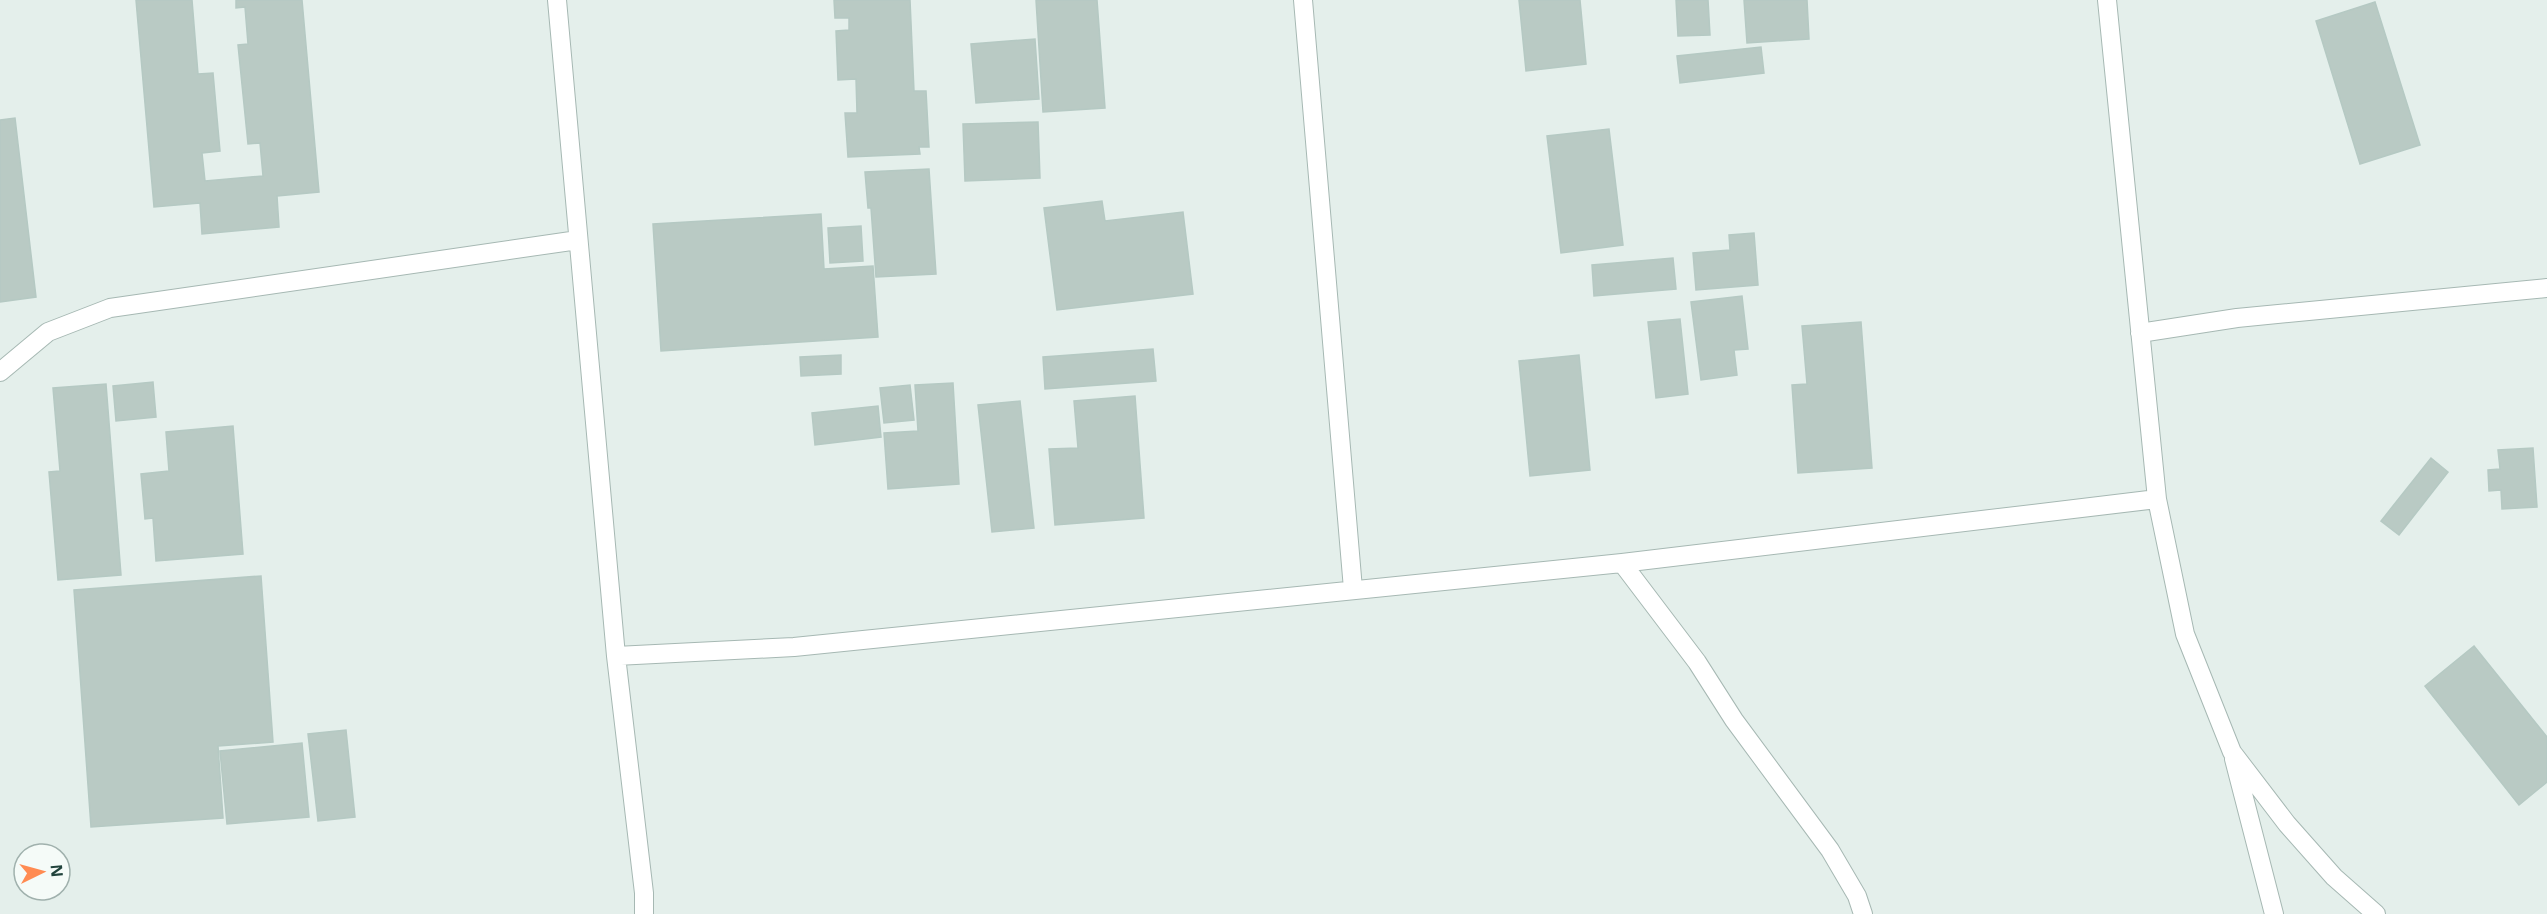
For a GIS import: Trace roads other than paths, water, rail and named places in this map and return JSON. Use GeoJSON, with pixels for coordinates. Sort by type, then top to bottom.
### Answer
{"type":"FeatureCollection","features":[{"type":"Feature","properties":{"kind":"street"},"geometry":{"type":"LineString","coordinates":[[557,0],[616,656],[644,893],[644,914]]}},
{"type":"Feature","properties":{"kind":"street"},"geometry":{"type":"LineString","coordinates":[[1303,0],[1353,589]]}},
{"type":"Feature","properties":{"kind":"street"},"geometry":{"type":"LineString","coordinates":[[2107,0],[2157,499],[2185,634],[2232,752],[2274,914]]}},
{"type":"Feature","properties":{"kind":"street"},"geometry":{"type":"LineString","coordinates":[[0,372],[48,332],[110,309],[578,240]]}},
{"type":"Feature","properties":{"kind":"street"},"geometry":{"type":"LineString","coordinates":[[2140,333],[2237,318],[2547,288]]}},
{"type":"Feature","properties":{"kind":"street"},"geometry":{"type":"LineString","coordinates":[[616,656],[794,647],[1622,563],[2157,499]]}},
{"type":"Feature","properties":{"kind":"street"},"geometry":{"type":"LineString","coordinates":[[1622,563],[1697,662],[1734,720],[1830,850],[1857,896],[1863,914]]}},
{"type":"Feature","properties":{"kind":"street"},"geometry":{"type":"LineString","coordinates":[[2232,752],[2287,824],[2334,877],[2376,914]]}}]}
